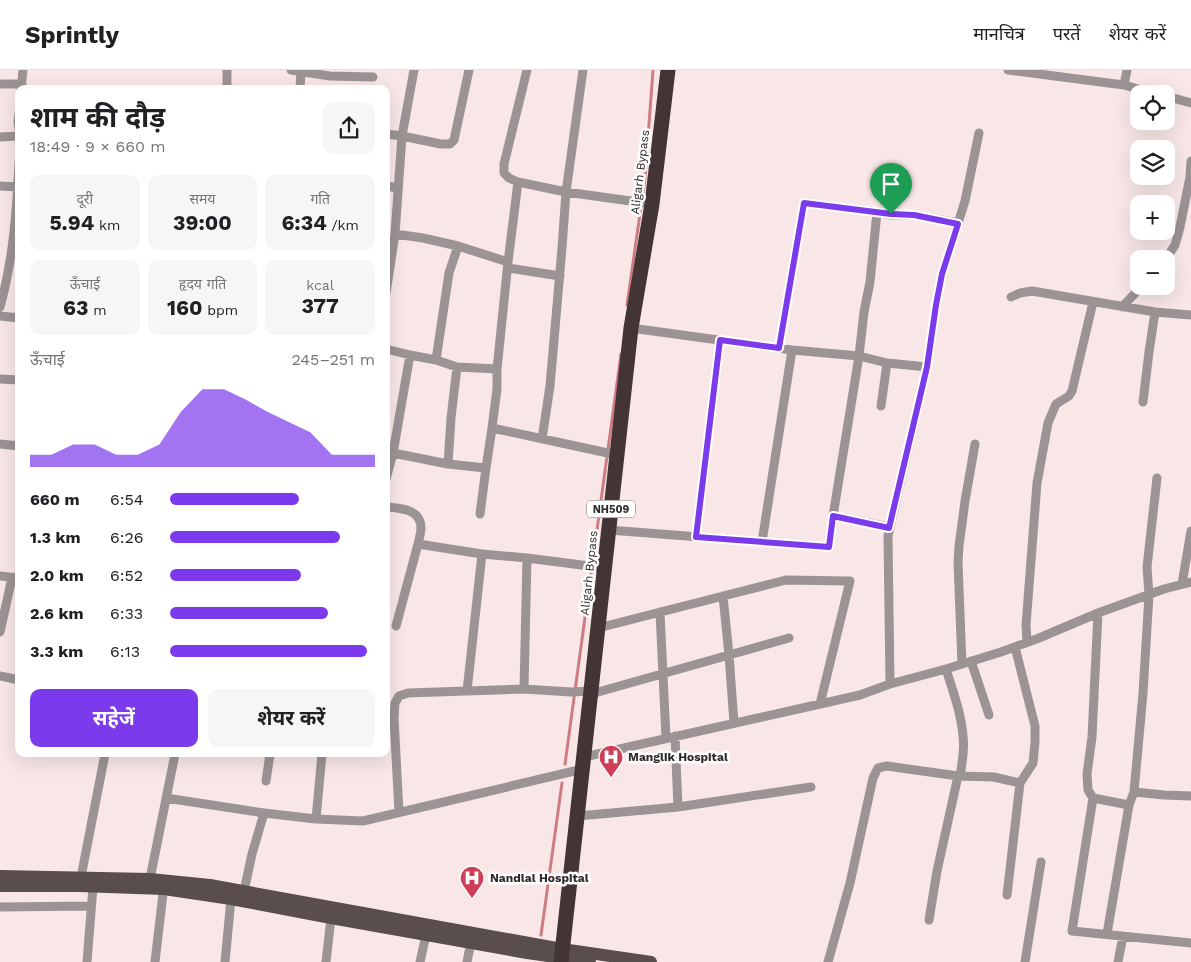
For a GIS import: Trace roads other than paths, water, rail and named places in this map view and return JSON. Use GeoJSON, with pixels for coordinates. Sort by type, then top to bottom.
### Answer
{"type":"FeatureCollection","features":[{"type":"Feature","properties":{"kind":"highway","name":"Aligarh Bypass"},"geometry":{"type":"LineString","coordinates":[[562,956],[578,816],[589,692],[598,628],[602,567],[609,530],[611,453],[632,328],[668,70]]}},
{"type":"Feature","properties":{"kind":"main road"},"geometry":{"type":"LineString","coordinates":[[0,876],[150,878],[164,885],[231,899],[310,909],[590,962]]}},
{"type":"Feature","properties":{"kind":"main road"},"geometry":{"type":"LineString","coordinates":[[0,886],[93,887],[164,885],[233,889],[310,909],[331,918],[471,942],[526,957],[562,956],[651,962]]}},
{"type":"Feature","properties":{"kind":"street"},"geometry":{"type":"LineString","coordinates":[[21,85],[23,70]]}},
{"type":"Feature","properties":{"kind":"street"},"geometry":{"type":"LineString","coordinates":[[227,70],[227,85]]}},
{"type":"Feature","properties":{"kind":"street"},"geometry":{"type":"LineString","coordinates":[[300,85],[298,70],[330,76],[372,77]]}},
{"type":"Feature","properties":{"kind":"street"},"geometry":{"type":"LineString","coordinates":[[390,267],[395,234],[402,136],[414,70]]}},
{"type":"Feature","properties":{"kind":"street"},"geometry":{"type":"LineString","coordinates":[[390,134],[450,144],[454,140],[469,70]]}},
{"type":"Feature","properties":{"kind":"street"},"geometry":{"type":"LineString","coordinates":[[528,70],[504,164],[504,173],[508,178],[518,182],[566,192],[648,203]]}},
{"type":"Feature","properties":{"kind":"street"},"geometry":{"type":"LineString","coordinates":[[542,439],[550,386],[566,192],[583,70]]}},
{"type":"Feature","properties":{"kind":"street"},"geometry":{"type":"LineString","coordinates":[[1013,70],[1130,88]]}},
{"type":"Feature","properties":{"kind":"street"},"geometry":{"type":"LineString","coordinates":[[1124,86],[1127,70]]}},
{"type":"Feature","properties":{"kind":"street"},"geometry":{"type":"LineString","coordinates":[[0,84],[15,85]]}},
{"type":"Feature","properties":{"kind":"street"},"geometry":{"type":"LineString","coordinates":[[1175,99],[1191,103]]}},
{"type":"Feature","properties":{"kind":"street"},"geometry":{"type":"LineString","coordinates":[[890,684],[889,528],[927,367],[942,274],[965,200],[979,133]]}},
{"type":"Feature","properties":{"kind":"street"},"geometry":{"type":"LineString","coordinates":[[0,137],[15,136]]}},
{"type":"Feature","properties":{"kind":"street"},"geometry":{"type":"LineString","coordinates":[[1172,250],[1180,227],[1190,177],[1191,161]]}},
{"type":"Feature","properties":{"kind":"street"},"geometry":{"type":"LineString","coordinates":[[480,514],[497,389],[497,369],[518,182]]}},
{"type":"Feature","properties":{"kind":"street"},"geometry":{"type":"LineString","coordinates":[[0,186],[15,187]]}},
{"type":"Feature","properties":{"kind":"street"},"geometry":{"type":"LineString","coordinates":[[390,187],[398,188]]}},
{"type":"Feature","properties":{"kind":"street"},"geometry":{"type":"LineString","coordinates":[[779,348],[804,203],[891,214],[914,215],[958,224]]}},
{"type":"Feature","properties":{"kind":"street"},"geometry":{"type":"LineString","coordinates":[[609,530],[829,547],[870,282],[876,212]]}},
{"type":"Feature","properties":{"kind":"street"},"geometry":{"type":"LineString","coordinates":[[0,307],[15,230]]}},
{"type":"Feature","properties":{"kind":"street"},"geometry":{"type":"LineString","coordinates":[[395,234],[458,246],[508,265],[560,276]]}},
{"type":"Feature","properties":{"kind":"street"},"geometry":{"type":"LineString","coordinates":[[436,360],[449,273],[458,246]]}},
{"type":"Feature","properties":{"kind":"street"},"geometry":{"type":"LineString","coordinates":[[9,266],[15,267]]}},
{"type":"Feature","properties":{"kind":"street"},"geometry":{"type":"LineString","coordinates":[[1011,297],[1032,291],[1155,312],[1191,315]]}},
{"type":"Feature","properties":{"kind":"street"},"geometry":{"type":"LineString","coordinates":[[1122,307],[1133,295]]}},
{"type":"Feature","properties":{"kind":"street"},"geometry":{"type":"LineString","coordinates":[[1027,642],[1026,625],[1037,484],[1048,423],[1056,404],[1069,396],[1072,391],[1093,302]]}},
{"type":"Feature","properties":{"kind":"street"},"geometry":{"type":"LineString","coordinates":[[1143,402],[1155,312]]}},
{"type":"Feature","properties":{"kind":"street"},"geometry":{"type":"LineString","coordinates":[[0,316],[15,318]]}},
{"type":"Feature","properties":{"kind":"street"},"geometry":{"type":"LineString","coordinates":[[632,328],[792,350],[859,356],[887,363],[927,367]]}},
{"type":"Feature","properties":{"kind":"street"},"geometry":{"type":"LineString","coordinates":[[696,537],[720,340]]}},
{"type":"Feature","properties":{"kind":"street"},"geometry":{"type":"LineString","coordinates":[[390,349],[457,367],[497,369]]}},
{"type":"Feature","properties":{"kind":"street"},"geometry":{"type":"LineString","coordinates":[[762,542],[792,350]]}},
{"type":"Feature","properties":{"kind":"street"},"geometry":{"type":"LineString","coordinates":[[390,462],[410,355]]}},
{"type":"Feature","properties":{"kind":"street"},"geometry":{"type":"LineString","coordinates":[[881,406],[887,363]]}},
{"type":"Feature","properties":{"kind":"street"},"geometry":{"type":"LineString","coordinates":[[448,464],[457,367]]}},
{"type":"Feature","properties":{"kind":"street"},"geometry":{"type":"LineString","coordinates":[[0,379],[15,380]]}},
{"type":"Feature","properties":{"kind":"street"},"geometry":{"type":"LineString","coordinates":[[492,428],[611,453]]}},
{"type":"Feature","properties":{"kind":"street"},"geometry":{"type":"LineString","coordinates":[[0,444],[15,446]]}},
{"type":"Feature","properties":{"kind":"street"},"geometry":{"type":"LineString","coordinates":[[962,664],[959,546],[975,444]]}},
{"type":"Feature","properties":{"kind":"street"},"geometry":{"type":"LineString","coordinates":[[392,453],[448,464],[486,468]]}},
{"type":"Feature","properties":{"kind":"street"},"geometry":{"type":"LineString","coordinates":[[1107,934],[1130,805],[1134,792],[1149,595],[1148,559],[1157,478]]}},
{"type":"Feature","properties":{"kind":"street"},"geometry":{"type":"LineString","coordinates":[[390,507],[414,512],[420,520],[421,528],[396,626]]}},
{"type":"Feature","properties":{"kind":"street"},"geometry":{"type":"LineString","coordinates":[[833,516],[889,528]]}},
{"type":"Feature","properties":{"kind":"street"},"geometry":{"type":"LineString","coordinates":[[166,798],[264,813],[316,819],[363,821],[583,763],[671,737],[860,694],[1015,647],[1098,613],[1186,583],[1191,531]]}},
{"type":"Feature","properties":{"kind":"street"},"geometry":{"type":"LineString","coordinates":[[418,544],[482,554],[602,567]]}},
{"type":"Feature","properties":{"kind":"street"},"geometry":{"type":"LineString","coordinates":[[467,691],[482,554]]}},
{"type":"Feature","properties":{"kind":"street"},"geometry":{"type":"LineString","coordinates":[[524,689],[527,558]]}},
{"type":"Feature","properties":{"kind":"street"},"geometry":{"type":"LineString","coordinates":[[0,576],[15,578],[0,632]]}},
{"type":"Feature","properties":{"kind":"street"},"geometry":{"type":"LineString","coordinates":[[598,628],[786,580],[850,581],[820,704]]}},
{"type":"Feature","properties":{"kind":"street"},"geometry":{"type":"LineString","coordinates":[[723,596],[734,723]]}},
{"type":"Feature","properties":{"kind":"street"},"geometry":{"type":"LineString","coordinates":[[660,612],[663,674],[678,807]]}},
{"type":"Feature","properties":{"kind":"street"},"geometry":{"type":"LineString","coordinates":[[1098,613],[1092,738],[1087,774],[1088,790],[1093,798],[1072,931],[1191,943]]}},
{"type":"Feature","properties":{"kind":"street"},"geometry":{"type":"LineString","coordinates":[[399,812],[394,718],[395,703],[399,696],[408,693],[524,689],[589,692],[663,674],[789,638]]}},
{"type":"Feature","properties":{"kind":"street"},"geometry":{"type":"LineString","coordinates":[[1007,895],[1020,784],[1033,763],[1035,742],[1035,726],[1015,647]]}},
{"type":"Feature","properties":{"kind":"street"},"geometry":{"type":"LineString","coordinates":[[971,661],[989,715]]}},
{"type":"Feature","properties":{"kind":"street"},"geometry":{"type":"LineString","coordinates":[[929,920],[937,871],[959,776],[963,750],[959,715],[946,669]]}},
{"type":"Feature","properties":{"kind":"street"},"geometry":{"type":"LineString","coordinates":[[0,676],[15,679]]}},
{"type":"Feature","properties":{"kind":"street"},"geometry":{"type":"LineString","coordinates":[[81,877],[104,757]]}},
{"type":"Feature","properties":{"kind":"street"},"geometry":{"type":"LineString","coordinates":[[150,878],[174,757]]}},
{"type":"Feature","properties":{"kind":"street"},"geometry":{"type":"LineString","coordinates":[[266,781],[270,757]]}},
{"type":"Feature","properties":{"kind":"street"},"geometry":{"type":"LineString","coordinates":[[316,819],[322,757]]}},
{"type":"Feature","properties":{"kind":"street"},"geometry":{"type":"LineString","coordinates":[[828,962],[850,883],[873,778],[878,768],[887,766],[959,776],[994,777],[1020,784]]}},
{"type":"Feature","properties":{"kind":"street"},"geometry":{"type":"LineString","coordinates":[[578,816],[678,807],[811,787]]}},
{"type":"Feature","properties":{"kind":"street"},"geometry":{"type":"LineString","coordinates":[[1134,792],[1191,796]]}},
{"type":"Feature","properties":{"kind":"street"},"geometry":{"type":"LineString","coordinates":[[1093,798],[1130,805]]}},
{"type":"Feature","properties":{"kind":"street"},"geometry":{"type":"LineString","coordinates":[[244,892],[252,854],[264,813]]}},
{"type":"Feature","properties":{"kind":"street"},"geometry":{"type":"LineString","coordinates":[[1025,962],[1041,862]]}},
{"type":"Feature","properties":{"kind":"street"},"geometry":{"type":"LineString","coordinates":[[155,962],[164,885]]}},
{"type":"Feature","properties":{"kind":"street"},"geometry":{"type":"LineString","coordinates":[[86,962],[93,887]]}},
{"type":"Feature","properties":{"kind":"street"},"geometry":{"type":"LineString","coordinates":[[225,962],[231,899]]}},
{"type":"Feature","properties":{"kind":"street"},"geometry":{"type":"LineString","coordinates":[[0,907],[91,906]]}},
{"type":"Feature","properties":{"kind":"street"},"geometry":{"type":"LineString","coordinates":[[326,962],[331,918]]}},
{"type":"Feature","properties":{"kind":"street"},"geometry":{"type":"LineString","coordinates":[[420,962],[426,935]]}},
{"type":"Feature","properties":{"kind":"street"},"geometry":{"type":"LineString","coordinates":[[1118,962],[1123,936]]}},
{"type":"Feature","properties":{"kind":"street"},"geometry":{"type":"LineString","coordinates":[[467,962],[471,942]]}},
{"type":"Feature","properties":{"kind":"waterway"},"geometry":{"type":"LineString","coordinates":[[627,305],[645,179],[653,70]]}},
{"type":"Feature","properties":{"kind":"waterway"},"geometry":{"type":"LineString","coordinates":[[565,764],[621,354]]}},
{"type":"Feature","properties":{"kind":"waterway"},"geometry":{"type":"LineString","coordinates":[[541,935],[562,783]]}},
{"type":"Feature","properties":{"kind":"place","name":"Manglik Hospital"},"geometry":{"type":"Point","coordinates":[611,778]}},
{"type":"Feature","properties":{"kind":"place","name":"Nandlal Hospital"},"geometry":{"type":"Point","coordinates":[472,899]}}]}
